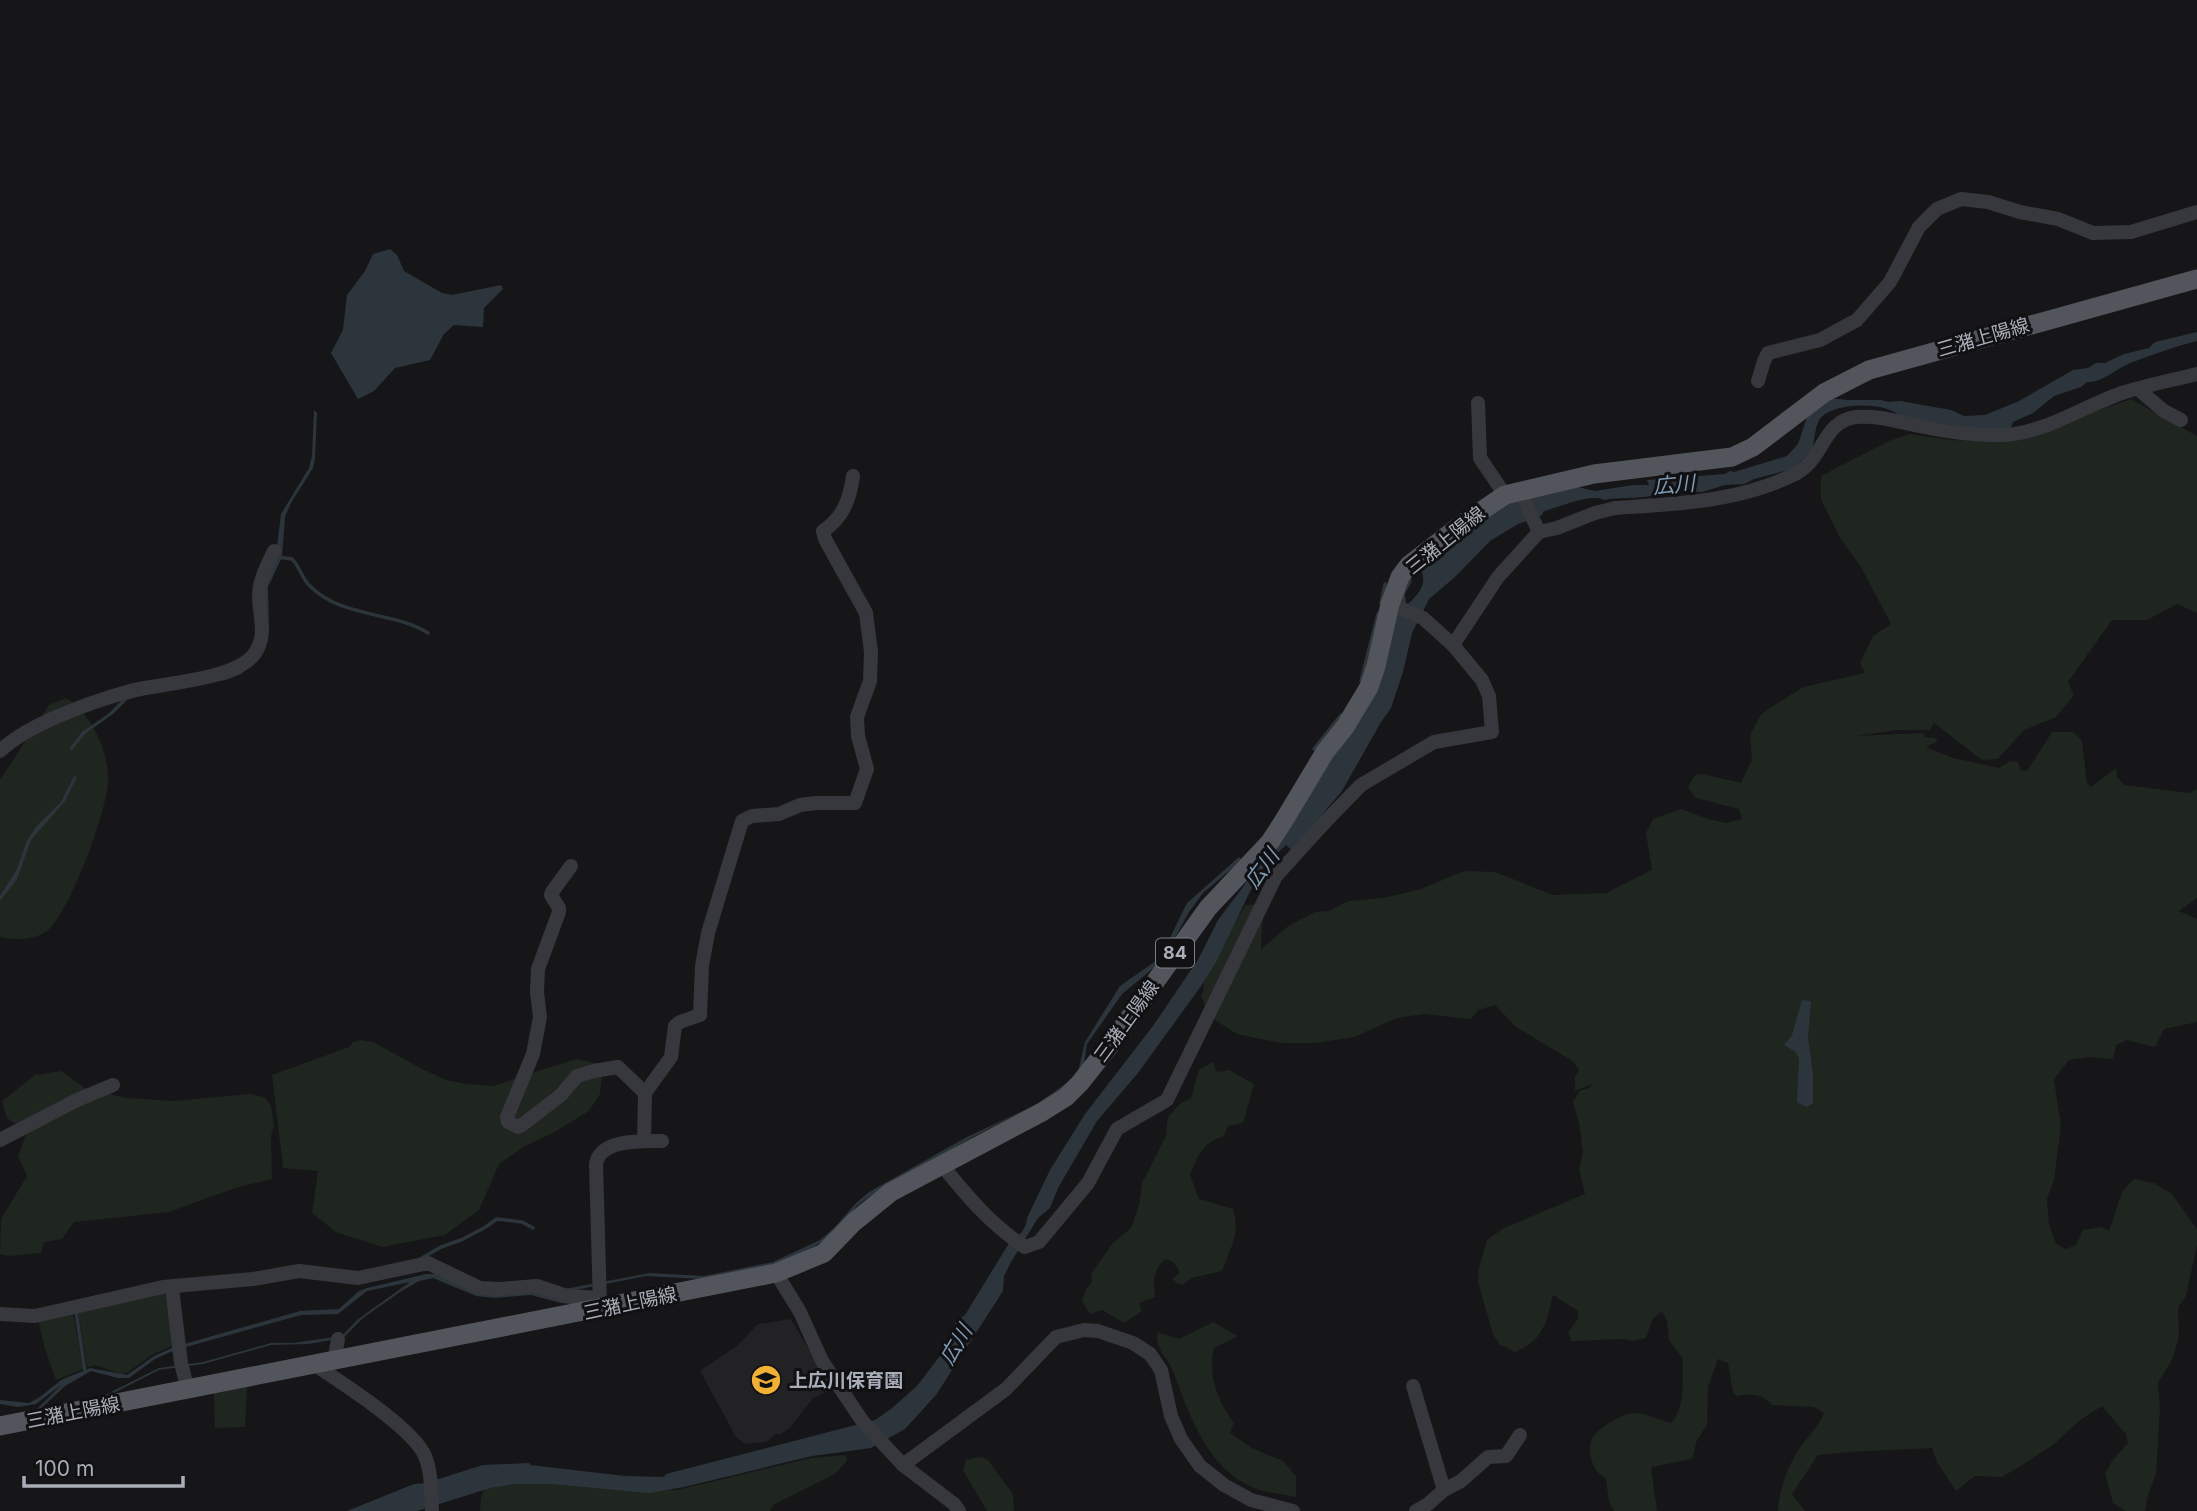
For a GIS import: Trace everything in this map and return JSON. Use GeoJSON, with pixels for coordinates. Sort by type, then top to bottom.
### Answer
{"type":"FeatureCollection","features":[{"type":"Feature","properties":{"kind":"main road","name":"三潴上陽線"},"geometry":{"type":"LineString","coordinates":[[0,1426],[324,1364],[600,1296],[776,1273],[824,1253],[854,1222],[881,1200],[1066,1097],[1087,1073],[1208,908],[1270,842],[1369,687],[1400,577],[1409,565],[1462,524],[1516,495],[1594,474],[1732,457],[1753,447],[1824,393],[1869,370],[2197,279]]}},
{"type":"Feature","properties":{"kind":"street"},"geometry":{"type":"LineString","coordinates":[[1758,381],[1768,353],[1820,340],[1857,320],[1891,282],[1919,227],[1937,209],[1961,199],[1988,202],[2020,212],[2058,219],[2093,233],[2131,232],[2197,212]]}},
{"type":"Feature","properties":{"kind":"street"},"geometry":{"type":"LineString","coordinates":[[1453,645],[1536,526],[1615,509],[1737,496],[1800,471],[1811,462],[1833,426],[1857,417],[1889,419],[1957,433],[2017,433],[2138,389],[2197,374]]}},
{"type":"Feature","properties":{"kind":"street"},"geometry":{"type":"LineString","coordinates":[[2138,389],[2164,411],[2181,420]]}},
{"type":"Feature","properties":{"kind":"street"},"geometry":{"type":"LineString","coordinates":[[1478,403],[1480,458],[1516,495],[1536,526]]}},
{"type":"Feature","properties":{"kind":"street"},"geometry":{"type":"LineString","coordinates":[[644,1141],[645,1093],[671,1057],[676,1027],[680,1022],[700,1015],[702,966],[708,933],[742,821],[752,816],[779,814],[816,803],[855,803],[867,769],[858,736],[857,717],[872,670],[866,613],[823,531],[839,518],[846,505],[853,476]]}},
{"type":"Feature","properties":{"kind":"street"},"geometry":{"type":"LineString","coordinates":[[0,751],[14,738],[89,704],[151,687],[227,673],[246,663],[256,651],[264,627],[259,602],[260,587],[274,551]]}},
{"type":"Feature","properties":{"kind":"street"},"geometry":{"type":"LineString","coordinates":[[942,1164],[976,1208],[1011,1237],[1025,1247],[1039,1242],[1088,1183],[1118,1129],[1167,1100],[1276,876],[1361,785],[1434,742],[1492,732],[1489,696],[1482,680],[1453,645],[1423,618],[1394,606]]}},
{"type":"Feature","properties":{"kind":"street"},"geometry":{"type":"LineString","coordinates":[[571,866],[552,892],[559,912],[538,969],[540,1017],[533,1054],[507,1117],[508,1122],[518,1127],[522,1125],[561,1095],[577,1076],[594,1071],[618,1067],[645,1093]]}},
{"type":"Feature","properties":{"kind":"street"},"geometry":{"type":"LineString","coordinates":[[0,1140],[77,1100],[113,1086]]}},
{"type":"Feature","properties":{"kind":"street"},"geometry":{"type":"LineString","coordinates":[[0,1314],[36,1316],[163,1287],[253,1279],[299,1271],[358,1278],[428,1264],[480,1288],[537,1286],[557,1293],[600,1296],[596,1164],[598,1155],[606,1148],[644,1141],[663,1141]]}},
{"type":"Feature","properties":{"kind":"street"},"geometry":{"type":"LineString","coordinates":[[776,1273],[800,1312],[822,1361],[863,1422],[903,1465],[954,1504],[959,1511]]}},
{"type":"Feature","properties":{"kind":"street"},"geometry":{"type":"LineString","coordinates":[[172,1288],[181,1363],[188,1390]]}},
{"type":"Feature","properties":{"kind":"street"},"geometry":{"type":"LineString","coordinates":[[903,1465],[1006,1389],[1056,1337],[1084,1330],[1098,1331],[1133,1343],[1150,1354],[1161,1370],[1171,1416],[1181,1439],[1200,1466],[1224,1485],[1251,1500],[1293,1511]]}},
{"type":"Feature","properties":{"kind":"street"},"geometry":{"type":"LineString","coordinates":[[338,1339],[324,1364],[415,1440],[425,1456],[430,1478],[432,1511]]}},
{"type":"Feature","properties":{"kind":"street"},"geometry":{"type":"LineString","coordinates":[[1413,1386],[1444,1490]]}},
{"type":"Feature","properties":{"kind":"street"},"geometry":{"type":"LineString","coordinates":[[1416,1511],[1461,1481],[1488,1457],[1506,1456],[1520,1434]]}},
{"type":"Feature","properties":{"kind":"shaded area"},"geometry":{"type":"Polygon","coordinates":[[[2131,399],[2197,436],[2197,613],[2177,604],[2147,620],[2112,620],[2068,682],[2074,695],[2056,717],[2024,730],[1998,759],[1982,760],[1934,723],[1930,730],[1896,730],[1856,736],[1924,733],[1925,737],[1938,741],[1926,747],[1953,758],[1999,768],[2010,761],[2018,762],[2021,771],[2027,771],[2052,732],[2073,732],[2082,741],[2087,783],[2091,787],[2116,768],[2117,777],[2124,785],[2190,793],[2197,789],[2197,898],[2179,911],[2197,919],[2197,1022],[2164,1029],[2155,1047],[2127,1040],[2116,1045],[2113,1059],[2091,1057],[2069,1060],[2054,1079],[2061,1126],[2054,1180],[2047,1199],[2049,1224],[2056,1244],[2066,1249],[2076,1245],[2083,1230],[2101,1227],[2109,1231],[2122,1192],[2134,1179],[2154,1183],[2172,1194],[2197,1229],[2197,1245],[2186,1296],[2178,1307],[2179,1336],[2173,1358],[2158,1383],[2160,1408],[2156,1474],[2145,1511],[2125,1511],[2113,1503],[2105,1474],[2112,1461],[2128,1443],[2126,1434],[2102,1406],[2080,1420],[2053,1445],[2002,1477],[1975,1476],[1956,1491],[1937,1462],[1932,1448],[1818,1455],[1792,1494],[1805,1511],[1778,1511],[1788,1469],[1824,1413],[1814,1407],[1772,1405],[1756,1395],[1736,1396],[1728,1363],[1718,1359],[1708,1387],[1707,1425],[1697,1440],[1692,1459],[1651,1467],[1657,1511],[1614,1511],[1609,1502],[1606,1478],[1597,1471],[1592,1460],[1590,1448],[1593,1437],[1612,1421],[1635,1413],[1671,1423],[1681,1401],[1683,1359],[1669,1340],[1667,1321],[1662,1312],[1653,1318],[1646,1338],[1633,1341],[1571,1341],[1568,1333],[1578,1318],[1578,1311],[1553,1295],[1546,1322],[1538,1336],[1515,1352],[1499,1344],[1493,1334],[1478,1282],[1487,1240],[1504,1228],[1585,1194],[1579,1169],[1583,1153],[1573,1102],[1579,1091],[1592,1084],[1575,1091],[1575,1077],[1579,1070],[1574,1062],[1516,1027],[1495,1005],[1478,1010],[1471,1019],[1424,1014],[1397,1018],[1354,1037],[1315,1043],[1281,1043],[1237,1034],[1209,1016],[1201,995],[1212,959],[1246,905],[1263,904],[1261,949],[1287,927],[1315,912],[1329,911],[1349,901],[1383,898],[1421,889],[1464,871],[1495,872],[1553,895],[1606,893],[1652,870],[1646,833],[1653,819],[1681,809],[1726,823],[1742,819],[1739,809],[1696,798],[1688,787],[1695,775],[1703,774],[1741,783],[1752,760],[1750,735],[1761,714],[1803,687],[1865,673],[1860,663],[1873,636],[1891,624],[1861,567],[1840,538],[1821,499],[1821,476],[1889,441],[1909,434],[1950,440],[1988,441],[2131,399]]]}},
{"type":"Feature","properties":{"kind":"shaded area"},"geometry":{"type":"Polygon","coordinates":[[[66,698],[91,724],[106,759],[108,782],[101,815],[76,884],[56,921],[47,931],[36,937],[0,937],[0,780],[49,705],[66,698]]]}},
{"type":"Feature","properties":{"kind":"shaded area"},"geometry":{"type":"Polygon","coordinates":[[[360,1040],[373,1042],[446,1080],[466,1084],[493,1086],[576,1059],[596,1063],[602,1074],[600,1094],[589,1111],[525,1146],[499,1164],[479,1210],[445,1235],[382,1247],[336,1232],[312,1213],[318,1171],[283,1168],[272,1075],[349,1047],[360,1040]]]}},
{"type":"Feature","properties":{"kind":"shaded area"},"geometry":{"type":"Polygon","coordinates":[[[1213,1062],[1217,1072],[1229,1070],[1254,1084],[1243,1123],[1228,1126],[1224,1136],[1206,1146],[1190,1175],[1199,1199],[1233,1209],[1235,1233],[1222,1271],[1191,1278],[1183,1285],[1173,1279],[1180,1272],[1173,1262],[1165,1259],[1155,1276],[1155,1297],[1139,1303],[1142,1311],[1124,1323],[1102,1310],[1090,1314],[1082,1301],[1092,1282],[1091,1274],[1112,1244],[1131,1228],[1139,1205],[1142,1183],[1166,1136],[1168,1117],[1181,1103],[1191,1098],[1199,1070],[1213,1062]]]}},
{"type":"Feature","properties":{"kind":"shaded area"},"geometry":{"type":"Polygon","coordinates":[[[61,1071],[86,1089],[127,1098],[174,1101],[251,1094],[264,1097],[271,1105],[274,1126],[271,1136],[272,1179],[238,1187],[169,1212],[74,1222],[62,1239],[44,1242],[41,1253],[9,1256],[0,1254],[1,1219],[27,1176],[18,1156],[27,1132],[7,1118],[2,1101],[35,1075],[61,1071]]]}},
{"type":"Feature","properties":{"kind":"shaded area"},"geometry":{"type":"Polygon","coordinates":[[[163,1293],[167,1297],[172,1346],[153,1354],[127,1373],[121,1374],[95,1365],[87,1367],[78,1311],[163,1293]]]}},
{"type":"Feature","properties":{"kind":"shaded area"},"geometry":{"type":"Polygon","coordinates":[[[73,1312],[83,1369],[56,1380],[38,1319],[73,1312]]]}},
{"type":"Feature","properties":{"kind":"shaded area","name":"上広川保育園"},"geometry":{"type":"Polygon","coordinates":[[[791,1319],[832,1389],[813,1398],[790,1428],[781,1434],[776,1434],[766,1442],[745,1444],[736,1437],[700,1371],[738,1345],[758,1324],[791,1319]]]}},
{"type":"Feature","properties":{"kind":"shaded area"},"geometry":{"type":"Polygon","coordinates":[[[1213,1322],[1238,1336],[1214,1348],[1212,1358],[1215,1387],[1234,1423],[1230,1433],[1252,1448],[1283,1461],[1296,1476],[1296,1497],[1259,1490],[1238,1479],[1212,1454],[1193,1422],[1173,1371],[1160,1350],[1157,1332],[1179,1339],[1213,1322]]]}},
{"type":"Feature","properties":{"kind":"shaded area"},"geometry":{"type":"Polygon","coordinates":[[[247,1387],[245,1427],[215,1428],[214,1393],[247,1387]]]}},
{"type":"Feature","properties":{"kind":"shaded area"},"geometry":{"type":"Polygon","coordinates":[[[846,1455],[847,1461],[835,1474],[773,1505],[770,1511],[480,1511],[481,1498],[487,1483],[598,1482],[632,1489],[677,1490],[811,1458],[846,1455]]]}},
{"type":"Feature","properties":{"kind":"shaded area"},"geometry":{"type":"Polygon","coordinates":[[[979,1457],[987,1459],[1013,1494],[1014,1511],[987,1511],[963,1470],[966,1460],[979,1457]]]}},
{"type":"Feature","properties":{"kind":"water"},"geometry":{"type":"Polygon","coordinates":[[[390,249],[397,255],[404,271],[442,293],[452,295],[501,285],[503,289],[484,308],[483,327],[454,325],[444,334],[430,360],[395,368],[374,391],[358,399],[331,353],[343,330],[347,295],[365,271],[373,254],[390,249]]]}},
{"type":"Feature","properties":{"kind":"water","name":"広川"},"geometry":{"type":"Polygon","coordinates":[[[2197,332],[2197,341],[2136,361],[2103,378],[2054,396],[2033,413],[2013,422],[2010,430],[1990,431],[1901,417],[1884,408],[1873,406],[1836,409],[1820,419],[1815,432],[1815,448],[1792,469],[1744,484],[1725,485],[1702,492],[1678,491],[1672,494],[1666,490],[1643,497],[1584,499],[1544,511],[1541,516],[1518,524],[1490,541],[1429,599],[1412,633],[1391,708],[1342,791],[1292,850],[1286,845],[1265,865],[1201,986],[1138,1073],[1097,1121],[1058,1188],[1050,1208],[1038,1218],[1011,1262],[1004,1276],[1003,1291],[936,1395],[905,1429],[871,1448],[812,1456],[649,1493],[552,1484],[515,1484],[490,1488],[417,1511],[347,1511],[414,1484],[426,1483],[483,1465],[529,1463],[625,1476],[664,1477],[666,1474],[875,1420],[891,1409],[917,1386],[943,1352],[956,1321],[965,1315],[1011,1240],[1024,1228],[1050,1170],[1085,1114],[1153,1026],[1199,958],[1218,920],[1341,740],[1361,719],[1376,686],[1392,615],[1410,579],[1412,581],[1405,594],[1406,603],[1412,600],[1422,587],[1422,572],[1419,567],[1413,567],[1507,503],[1578,487],[1595,491],[1649,485],[1647,480],[1725,474],[1787,456],[1798,444],[1809,411],[1827,398],[1900,401],[1951,410],[1964,416],[1985,415],[2019,401],[2073,370],[2088,368],[2096,363],[2105,363],[2124,354],[2149,348],[2155,342],[2197,332]]]}},
{"type":"Feature","properties":{"kind":"water"},"geometry":{"type":"Polygon","coordinates":[[[314,410],[317,413],[313,468],[285,517],[282,557],[268,587],[269,629],[259,659],[241,674],[226,680],[158,691],[127,700],[113,714],[86,733],[72,750],[69,749],[82,732],[108,714],[125,697],[252,662],[263,590],[277,547],[281,514],[309,468],[312,456],[314,410]]]}},
{"type":"Feature","properties":{"kind":"water"},"geometry":{"type":"Polygon","coordinates":[[[74,776],[77,777],[65,801],[31,840],[17,879],[0,901],[0,896],[16,871],[27,841],[36,827],[61,802],[74,776]]]}},
{"type":"Feature","properties":{"kind":"water"},"geometry":{"type":"Polygon","coordinates":[[[1239,857],[1242,860],[1203,893],[1189,912],[1162,961],[1122,994],[1087,1044],[1083,1071],[1066,1089],[1037,1104],[1078,1072],[1085,1042],[1120,986],[1160,958],[1187,903],[1239,857]]]}},
{"type":"Feature","properties":{"kind":"water"},"geometry":{"type":"Polygon","coordinates":[[[1802,1000],[1811,1001],[1808,1038],[1813,1074],[1813,1103],[1807,1107],[1797,1100],[1799,1059],[1796,1052],[1784,1045],[1792,1035],[1802,1000]]]}},
{"type":"Feature","properties":{"kind":"water"},"geometry":{"type":"Polygon","coordinates":[[[1036,1104],[870,1196],[858,1205],[825,1241],[771,1267],[701,1279],[646,1276],[570,1291],[586,1306],[531,1295],[494,1298],[476,1296],[433,1278],[419,1281],[400,1292],[363,1318],[343,1338],[308,1344],[271,1345],[203,1364],[159,1370],[92,1404],[91,1402],[159,1368],[203,1362],[271,1343],[293,1343],[342,1336],[357,1320],[410,1282],[367,1291],[338,1314],[301,1315],[175,1350],[155,1359],[129,1378],[91,1371],[65,1386],[35,1414],[61,1385],[36,1404],[18,1407],[0,1404],[0,1400],[29,1403],[61,1380],[90,1368],[127,1375],[154,1356],[174,1347],[300,1311],[339,1309],[359,1291],[426,1274],[435,1274],[478,1292],[565,1289],[650,1273],[704,1276],[773,1262],[820,1240],[869,1192],[967,1137],[1036,1104]]]}},
{"type":"Feature","properties":{"kind":"waterway"},"geometry":{"type":"LineString","coordinates":[[278,557],[292,559],[310,586],[337,604],[399,621],[428,633]]}},
{"type":"Feature","properties":{"kind":"waterway"},"geometry":{"type":"LineString","coordinates":[[1381,603],[1385,584]]}},
{"type":"Feature","properties":{"kind":"waterway"},"geometry":{"type":"LineString","coordinates":[[1361,681],[1378,614]]}},
{"type":"Feature","properties":{"kind":"waterway"},"geometry":{"type":"LineString","coordinates":[[1314,749],[1341,715]]}},
{"type":"Feature","properties":{"kind":"waterway"},"geometry":{"type":"LineString","coordinates":[[422,1258],[497,1219],[522,1222],[533,1228]]}},
{"type":"Feature","properties":{"kind":"waterway"},"geometry":{"type":"LineString","coordinates":[[76,1311],[85,1372]]}},
{"type":"Feature","properties":{"kind":"place","name":"上広川保育園"},"geometry":{"type":"Point","coordinates":[766,1380]}}]}
